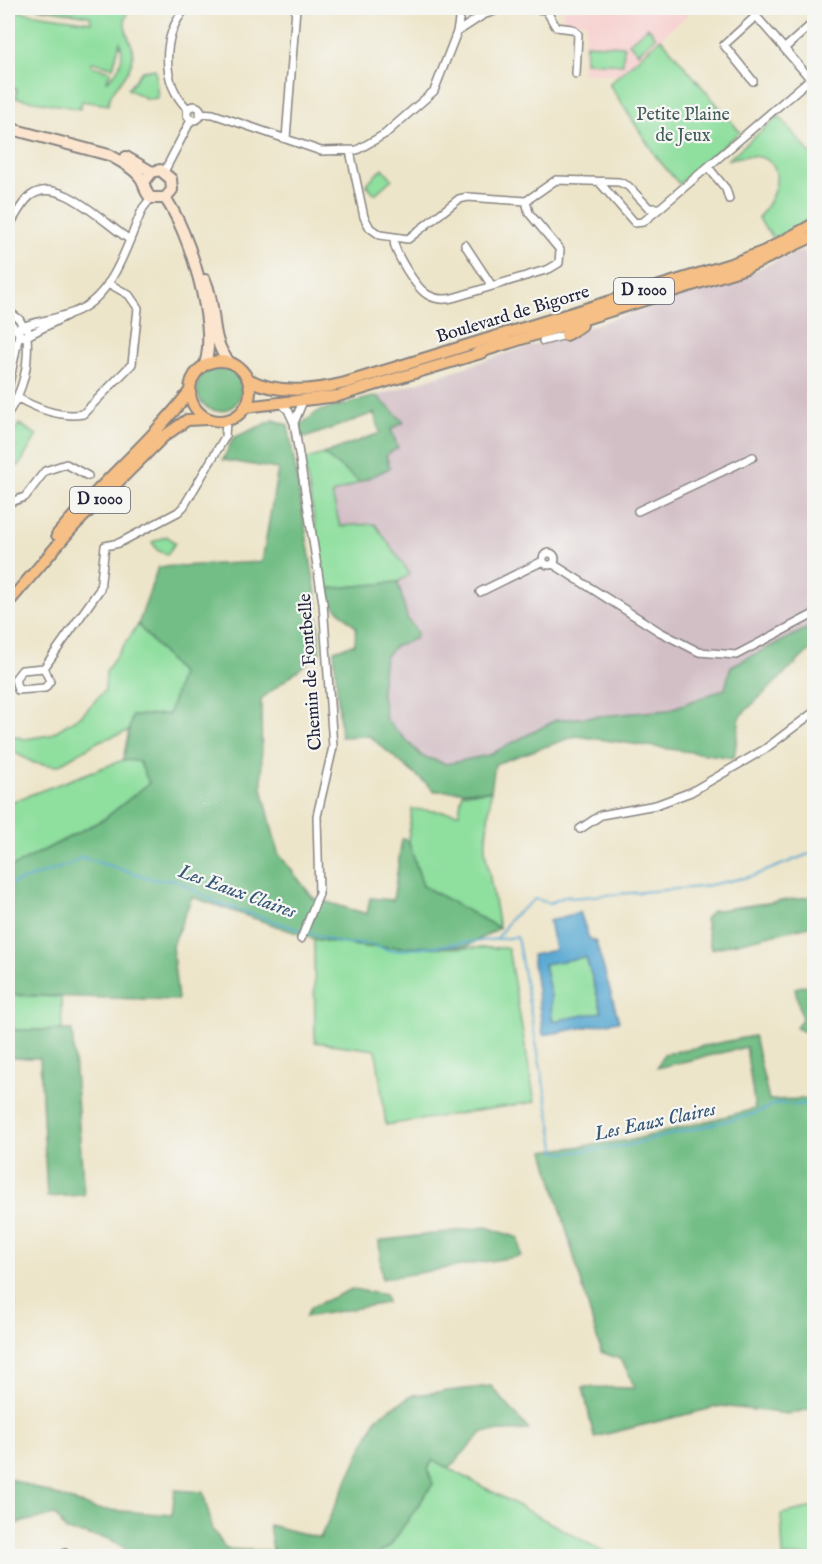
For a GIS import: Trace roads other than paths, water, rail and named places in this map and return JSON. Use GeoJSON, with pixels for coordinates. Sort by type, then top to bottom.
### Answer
{"type":"FeatureCollection","features":[{"type":"Feature","properties":{"kind":"main road"},"geometry":{"type":"LineString","coordinates":[[8,121],[97,145],[152,172],[164,172],[173,184],[169,195],[165,198],[151,198],[146,193],[144,182],[124,163],[110,155],[8,128]]}},
{"type":"Feature","properties":{"kind":"main road"},"geometry":{"type":"LineString","coordinates":[[144,182],[152,172]]}},
{"type":"Feature","properties":{"kind":"main road"},"geometry":{"type":"LineString","coordinates":[[165,198],[171,206],[188,248],[205,300],[208,352],[205,364]]}},
{"type":"Feature","properties":{"kind":"main road","name":"Boulevard de Bigorre"},"geometry":{"type":"LineString","coordinates":[[248,379],[265,386],[291,390],[321,389],[345,383],[734,263],[765,251],[814,224]]}},
{"type":"Feature","properties":{"kind":"main road","name":"Boulevard de Bigorre"},"geometry":{"type":"LineString","coordinates":[[477,353],[721,276],[767,260],[814,236]]}},
{"type":"Feature","properties":{"kind":"main road"},"geometry":{"type":"LineString","coordinates":[[188,248],[210,292],[217,346],[229,362]]}},
{"type":"Feature","properties":{"kind":"main road"},"geometry":{"type":"LineString","coordinates":[[566,335],[580,326],[721,276]]}},
{"type":"Feature","properties":{"kind":"main road"},"geometry":{"type":"LineString","coordinates":[[477,353],[506,349],[534,340],[543,341]]}},
{"type":"Feature","properties":{"kind":"main road","name":"D 1000"},"geometry":{"type":"LineString","coordinates":[[245,407],[303,401],[356,391],[477,353]]}},
{"type":"Feature","properties":{"kind":"main road"},"geometry":{"type":"LineString","coordinates":[[217,361],[229,362],[237,366],[248,379],[250,393],[245,407],[240,413],[226,421],[207,419],[195,408],[189,392],[193,376],[205,364],[217,361]]}},
{"type":"Feature","properties":{"kind":"main road","name":"D 1000"},"geometry":{"type":"LineString","coordinates":[[8,596],[95,491],[164,422],[189,392]]}},
{"type":"Feature","properties":{"kind":"main road","name":"D 1000"},"geometry":{"type":"LineString","coordinates":[[8,603],[73,527],[163,437],[187,420],[207,419]]}},
{"type":"Feature","properties":{"kind":"street"},"geometry":{"type":"LineString","coordinates":[[186,8],[172,31],[167,61],[174,86],[188,109],[187,115],[191,120]]}},
{"type":"Feature","properties":{"kind":"street"},"geometry":{"type":"LineString","coordinates":[[286,139],[296,8]]}},
{"type":"Feature","properties":{"kind":"street"},"geometry":{"type":"LineString","coordinates":[[188,109],[195,106],[200,113],[321,151],[350,152],[365,147],[385,134],[435,91],[457,32],[461,8]]}},
{"type":"Feature","properties":{"kind":"street"},"geometry":{"type":"LineString","coordinates":[[457,32],[483,15],[504,8]]}},
{"type":"Feature","properties":{"kind":"street"},"geometry":{"type":"LineString","coordinates":[[526,8],[547,9],[556,27],[572,29],[578,34],[576,74]]}},
{"type":"Feature","properties":{"kind":"street"},"geometry":{"type":"LineString","coordinates":[[600,183],[635,223],[647,219],[812,81],[749,8]]}},
{"type":"Feature","properties":{"kind":"street"},"geometry":{"type":"LineString","coordinates":[[753,81],[724,47],[725,43],[756,16]]}},
{"type":"Feature","properties":{"kind":"street"},"geometry":{"type":"LineString","coordinates":[[784,48],[814,22]]}},
{"type":"Feature","properties":{"kind":"street"},"geometry":{"type":"LineString","coordinates":[[164,172],[191,120],[198,118],[200,113]]}},
{"type":"Feature","properties":{"kind":"street"},"geometry":{"type":"LineString","coordinates":[[350,152],[364,217],[370,228],[394,239],[408,239],[415,236],[452,204],[464,198],[526,201],[556,180],[624,183],[649,208],[660,208]]}},
{"type":"Feature","properties":{"kind":"street"},"geometry":{"type":"LineString","coordinates":[[708,167],[726,189],[729,199]]}},
{"type":"Feature","properties":{"kind":"street"},"geometry":{"type":"LineString","coordinates":[[8,227],[29,197],[42,191],[52,191],[73,198],[129,239]]}},
{"type":"Feature","properties":{"kind":"street"},"geometry":{"type":"LineString","coordinates":[[28,336],[87,305],[108,283],[151,198]]}},
{"type":"Feature","properties":{"kind":"street"},"geometry":{"type":"LineString","coordinates":[[394,239],[395,249],[420,288],[429,296],[450,299],[549,269],[560,259],[560,250],[529,213],[526,201]]}},
{"type":"Feature","properties":{"kind":"street"},"geometry":{"type":"LineString","coordinates":[[465,245],[492,286]]}},
{"type":"Feature","properties":{"kind":"street"},"geometry":{"type":"LineString","coordinates":[[18,398],[32,406],[58,413],[72,416],[82,414],[130,368],[138,308],[129,295],[108,283]]}},
{"type":"Feature","properties":{"kind":"street"},"geometry":{"type":"LineString","coordinates":[[8,311],[19,319],[21,329],[8,389]]}},
{"type":"Feature","properties":{"kind":"street"},"geometry":{"type":"LineString","coordinates":[[21,329],[70,314]]}},
{"type":"Feature","properties":{"kind":"street"},"geometry":{"type":"LineString","coordinates":[[8,320],[21,329],[30,330],[24,379],[18,398],[8,413]]}},
{"type":"Feature","properties":{"kind":"street"},"geometry":{"type":"LineString","coordinates":[[543,341],[566,335]]}},
{"type":"Feature","properties":{"kind":"street"},"geometry":{"type":"LineString","coordinates":[[294,423],[303,401]]}},
{"type":"Feature","properties":{"kind":"street","name":"Chemin de Fontbelle"},"geometry":{"type":"LineString","coordinates":[[281,403],[288,410],[294,423],[323,603],[333,747],[317,816],[319,894],[302,937]]}},
{"type":"Feature","properties":{"kind":"street"},"geometry":{"type":"LineString","coordinates":[[44,668],[50,681],[45,688],[18,690],[15,679],[21,670],[44,668],[100,589],[105,546],[167,518],[184,506],[225,437],[226,421]]}},
{"type":"Feature","properties":{"kind":"street"},"geometry":{"type":"LineString","coordinates":[[638,511],[753,458]]}},
{"type":"Feature","properties":{"kind":"street"},"geometry":{"type":"LineString","coordinates":[[8,503],[25,497],[45,471],[66,464],[88,476]]}},
{"type":"Feature","properties":{"kind":"street"},"geometry":{"type":"LineString","coordinates":[[480,592],[543,561],[547,566],[552,564],[660,632],[699,652],[736,655],[814,614]]}},
{"type":"Feature","properties":{"kind":"street"},"geometry":{"type":"LineString","coordinates":[[580,829],[607,813],[656,805],[691,792],[765,749],[814,712]]}},
{"type":"Feature","properties":{"kind":"water"},"geometry":{"type":"Polygon","coordinates":[[[580,912],[589,938],[596,942],[619,1021],[543,1035],[532,955],[555,950],[549,921],[580,912]],[[586,957],[544,964],[551,996],[552,1021],[602,1012],[586,957]]]}},
{"type":"Feature","properties":{"kind":"waterway","name":"Les Eaux Claires"},"geometry":{"type":"LineString","coordinates":[[498,937],[511,918],[535,899],[550,903],[569,895],[571,898],[700,887],[753,876],[814,852]]}},
{"type":"Feature","properties":{"kind":"waterway","name":"Les Eaux Claires"},"geometry":{"type":"LineString","coordinates":[[8,885],[71,864],[81,857],[156,880],[175,880],[218,903],[344,944],[366,943],[392,951],[517,937],[556,1152],[621,1147],[754,1114],[777,1103],[797,1105],[814,1102]]}},
{"type":"Feature","properties":{"kind":"park label","name":"Petite Plaine de Jeux"},"geometry":{"type":"Point","coordinates":[683,125]}}]}
